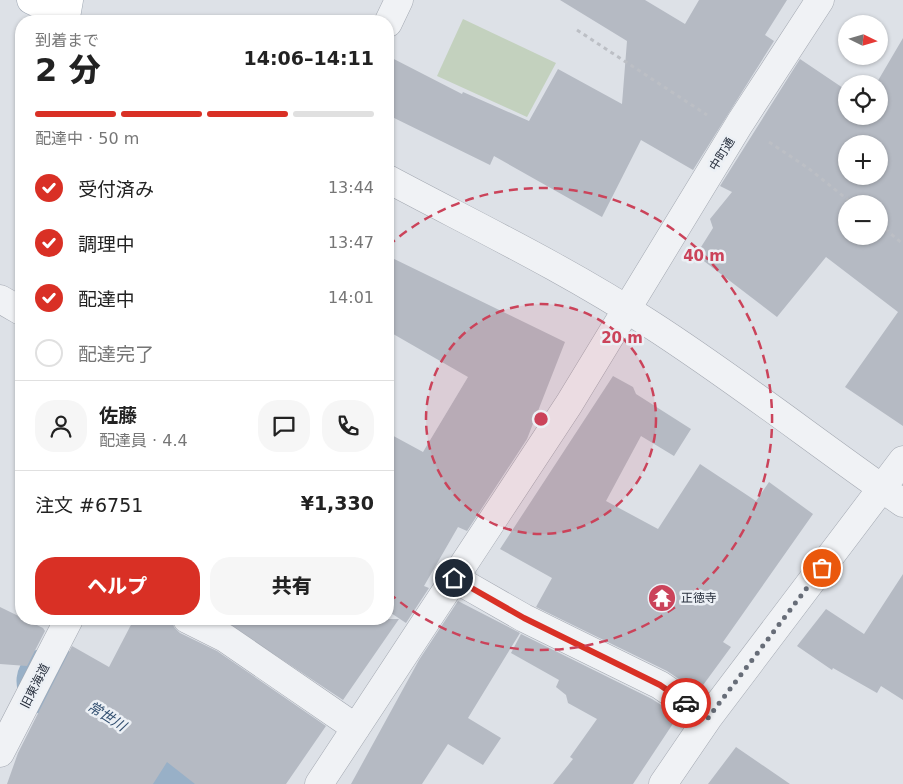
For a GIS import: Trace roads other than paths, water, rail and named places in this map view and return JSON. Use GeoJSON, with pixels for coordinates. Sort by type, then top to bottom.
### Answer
{"type":"FeatureCollection","features":[{"type":"Feature","properties":{"kind":"main road"},"geometry":{"type":"LineString","coordinates":[[31,0],[70,13]]}},
{"type":"Feature","properties":{"kind":"street"},"geometry":{"type":"LineString","coordinates":[[392,15],[399,0]]}},
{"type":"Feature","properties":{"kind":"street","name":"中町通"},"geometry":{"type":"LineString","coordinates":[[319,784],[569,404],[625,309],[737,128],[820,0]]}},
{"type":"Feature","properties":{"kind":"street"},"geometry":{"type":"LineString","coordinates":[[394,183],[563,271],[625,309],[758,397],[892,496]]}},
{"type":"Feature","properties":{"kind":"street"},"geometry":{"type":"LineString","coordinates":[[0,299],[15,308]]}},
{"type":"Feature","properties":{"kind":"street"},"geometry":{"type":"LineString","coordinates":[[663,784],[708,718],[892,496],[903,460]]}},
{"type":"Feature","properties":{"kind":"street"},"geometry":{"type":"LineString","coordinates":[[454,578],[524,618],[660,685],[708,718]]}},
{"type":"Feature","properties":{"kind":"street","name":"旧東海道"},"geometry":{"type":"LineString","coordinates":[[0,753],[66,625]]}},
{"type":"Feature","properties":{"kind":"street"},"geometry":{"type":"LineString","coordinates":[[199,625],[225,638],[356,728]]}},
{"type":"Feature","properties":{"kind":"waterway","name":"常世川"},"geometry":{"type":"LineString","coordinates":[[51,681],[77,695],[130,729],[163,777],[173,784]]}},
{"type":"Feature","properties":{"kind":"place","name":"正徳寺"},"geometry":{"type":"Point","coordinates":[662,598]}}]}
